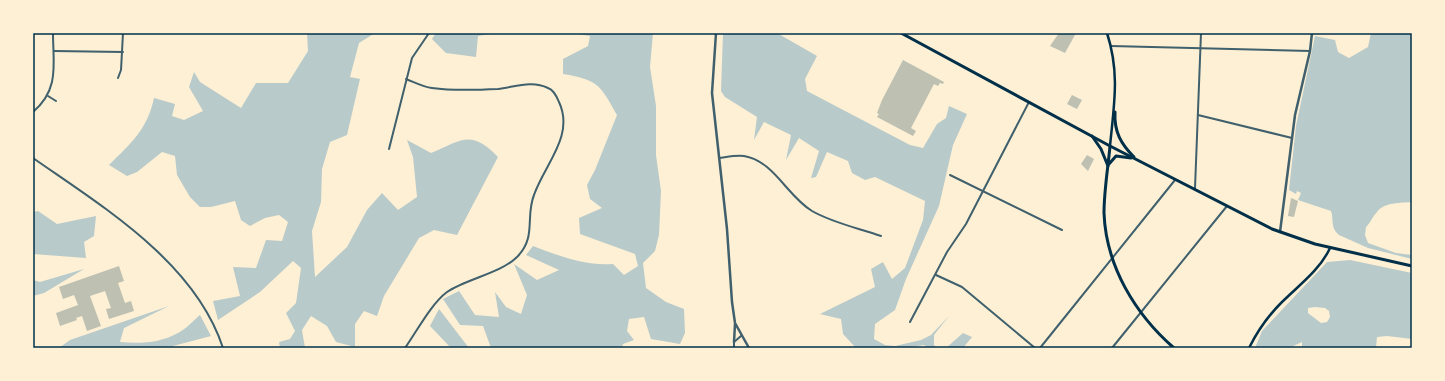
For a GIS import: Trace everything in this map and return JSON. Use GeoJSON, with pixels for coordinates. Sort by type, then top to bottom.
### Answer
{"type":"FeatureCollection","features":[{"type":"Feature","properties":{"kind":"main road"},"geometry":{"type":"LineString","coordinates":[[901,33],[1110,146],[1176,178],[1280,232],[1330,248],[1412,266]]}},
{"type":"Feature","properties":{"kind":"main road"},"geometry":{"type":"LineString","coordinates":[[1107,33],[1111,46],[1116,79],[1104,211],[1105,227],[1113,258],[1126,289],[1140,313],[1174,348]]}},
{"type":"Feature","properties":{"kind":"main road"},"geometry":{"type":"LineString","coordinates":[[1114,112],[1115,128],[1118,137],[1127,150],[1137,159]]}},
{"type":"Feature","properties":{"kind":"main road"},"geometry":{"type":"LineString","coordinates":[[1091,135],[1101,149],[1108,167]]}},
{"type":"Feature","properties":{"kind":"main road"},"geometry":{"type":"LineString","coordinates":[[1108,167],[1110,161],[1116,156],[1137,159]]}},
{"type":"Feature","properties":{"kind":"main road"},"geometry":{"type":"LineString","coordinates":[[1249,348],[1271,313],[1326,257],[1330,248]]}},
{"type":"Feature","properties":{"kind":"street"},"geometry":{"type":"LineString","coordinates":[[33,112],[48,96],[54,76],[53,33]]}},
{"type":"Feature","properties":{"kind":"street"},"geometry":{"type":"LineString","coordinates":[[118,78],[121,70],[123,52],[123,33]]}},
{"type":"Feature","properties":{"kind":"street"},"geometry":{"type":"LineString","coordinates":[[389,149],[412,58],[429,33]]}},
{"type":"Feature","properties":{"kind":"street"},"geometry":{"type":"LineString","coordinates":[[716,33],[712,90],[718,158],[727,229],[734,323],[734,348]]}},
{"type":"Feature","properties":{"kind":"street"},"geometry":{"type":"LineString","coordinates":[[1195,188],[1201,33]]}},
{"type":"Feature","properties":{"kind":"street"},"geometry":{"type":"LineString","coordinates":[[1280,232],[1292,138],[1300,93],[1310,51],[1312,33]]}},
{"type":"Feature","properties":{"kind":"street"},"geometry":{"type":"LineString","coordinates":[[1111,46],[1310,51]]}},
{"type":"Feature","properties":{"kind":"street"},"geometry":{"type":"LineString","coordinates":[[54,51],[123,52]]}},
{"type":"Feature","properties":{"kind":"street"},"geometry":{"type":"LineString","coordinates":[[405,348],[439,299],[447,292],[516,258],[525,247],[530,237],[533,196],[560,141],[564,129],[561,106],[551,89],[540,84],[524,84],[512,87],[481,90],[430,88],[406,79]]}},
{"type":"Feature","properties":{"kind":"street"},"geometry":{"type":"LineString","coordinates":[[48,96],[56,102]]}},
{"type":"Feature","properties":{"kind":"street"},"geometry":{"type":"LineString","coordinates":[[910,322],[947,252],[966,224],[1029,101]]}},
{"type":"Feature","properties":{"kind":"street"},"geometry":{"type":"LineString","coordinates":[[1198,115],[1292,138]]}},
{"type":"Feature","properties":{"kind":"street"},"geometry":{"type":"LineString","coordinates":[[718,158],[743,156],[756,160],[770,170],[810,210],[824,217],[881,236]]}},
{"type":"Feature","properties":{"kind":"street"},"geometry":{"type":"LineString","coordinates":[[33,158],[120,219],[166,261],[184,280],[199,302],[214,326],[223,348]]}},
{"type":"Feature","properties":{"kind":"street"},"geometry":{"type":"LineString","coordinates":[[950,175],[1062,230]]}},
{"type":"Feature","properties":{"kind":"street"},"geometry":{"type":"LineString","coordinates":[[1040,348],[1176,178]]}},
{"type":"Feature","properties":{"kind":"street"},"geometry":{"type":"LineString","coordinates":[[1112,348],[1227,205]]}},
{"type":"Feature","properties":{"kind":"street"},"geometry":{"type":"LineString","coordinates":[[936,275],[962,287],[1035,348]]}},
{"type":"Feature","properties":{"kind":"street"},"geometry":{"type":"LineString","coordinates":[[734,323],[749,348]]}},
{"type":"Feature","properties":{"kind":"street"},"geometry":{"type":"LineString","coordinates":[[734,342],[741,336]]}},
{"type":"Feature","properties":{"kind":"shaded area"},"geometry":{"type":"Polygon","coordinates":[[[307,33],[375,33],[359,43],[350,77],[360,79],[347,135],[330,142],[322,169],[321,202],[312,231],[315,277],[347,247],[367,210],[382,193],[398,210],[417,197],[413,157],[407,140],[431,153],[459,141],[473,140],[489,148],[498,157],[457,235],[434,230],[419,238],[384,296],[377,316],[364,311],[355,324],[355,347],[336,342],[327,326],[311,316],[302,330],[305,348],[280,348],[279,342],[290,339],[295,331],[286,313],[296,303],[301,268],[293,261],[260,292],[218,320],[213,301],[240,296],[233,267],[256,268],[266,240],[282,241],[288,222],[279,215],[265,218],[250,226],[241,220],[235,201],[211,207],[200,207],[190,197],[177,175],[175,156],[162,152],[137,172],[127,176],[109,165],[137,135],[147,119],[154,98],[175,104],[172,116],[184,120],[203,111],[189,87],[194,72],[200,82],[241,108],[256,83],[288,83],[308,51],[307,33]]]}},
{"type":"Feature","properties":{"kind":"shaded area"},"geometry":{"type":"Polygon","coordinates":[[[436,33],[497,33],[478,36],[476,57],[446,53],[432,39],[436,33]]]}},
{"type":"Feature","properties":{"kind":"shaded area"},"geometry":{"type":"Polygon","coordinates":[[[572,33],[653,33],[650,67],[656,106],[656,155],[661,191],[659,235],[655,251],[643,263],[646,288],[666,302],[684,309],[685,333],[680,344],[651,339],[644,317],[629,319],[627,331],[634,340],[623,344],[622,348],[491,348],[483,326],[460,325],[443,299],[459,291],[475,315],[499,317],[495,292],[506,307],[521,314],[527,295],[514,264],[537,280],[559,270],[526,255],[533,246],[562,257],[582,262],[613,264],[624,275],[638,266],[635,254],[580,234],[579,218],[602,208],[590,199],[587,185],[595,170],[617,115],[602,90],[597,86],[584,79],[563,74],[563,59],[588,46],[590,36],[572,33]]]}},
{"type":"Feature","properties":{"kind":"shaded area"},"geometry":{"type":"Polygon","coordinates":[[[723,33],[777,33],[817,56],[805,79],[807,91],[910,145],[923,148],[937,124],[946,118],[949,106],[967,114],[953,145],[939,206],[906,279],[895,310],[875,324],[874,339],[885,345],[895,346],[921,340],[931,335],[949,316],[934,335],[934,345],[937,348],[928,348],[924,345],[905,348],[856,348],[843,334],[841,319],[820,314],[875,287],[871,269],[883,262],[892,279],[905,268],[923,220],[925,201],[875,177],[865,180],[852,173],[848,161],[827,152],[816,177],[811,178],[819,151],[799,138],[786,160],[791,135],[764,122],[754,140],[757,117],[725,97],[721,91],[723,33]]]}},
{"type":"Feature","properties":{"kind":"shaded area"},"geometry":{"type":"Polygon","coordinates":[[[1371,33],[1412,33],[1412,202],[1384,206],[1375,214],[1366,227],[1365,235],[1368,243],[1396,253],[1412,255],[1412,259],[1368,248],[1339,235],[1333,227],[1331,211],[1298,200],[1301,193],[1297,191],[1296,194],[1289,190],[1296,126],[1315,36],[1335,40],[1338,52],[1349,58],[1368,47],[1371,33]]]}},
{"type":"Feature","properties":{"kind":"shaded area"},"geometry":{"type":"Polygon","coordinates":[[[38,211],[57,224],[96,216],[94,236],[84,242],[86,258],[33,254],[33,212],[38,211]]]}},
{"type":"Feature","properties":{"kind":"shaded area"},"geometry":{"type":"Polygon","coordinates":[[[1350,260],[1412,273],[1412,339],[1387,336],[1377,337],[1376,348],[1302,348],[1302,342],[1289,348],[1255,348],[1262,331],[1327,262],[1350,260]],[[1308,308],[1308,313],[1321,323],[1327,322],[1330,317],[1329,311],[1325,308],[1308,308]]]}},
{"type":"Feature","properties":{"kind":"shaded area"},"geometry":{"type":"Polygon","coordinates":[[[84,269],[44,293],[33,296],[33,280],[40,282],[84,269]]]}},
{"type":"Feature","properties":{"kind":"shaded area"},"geometry":{"type":"Polygon","coordinates":[[[169,306],[124,328],[120,342],[142,343],[164,339],[187,327],[200,315],[211,336],[173,346],[173,348],[59,348],[70,340],[169,306]]]}},
{"type":"Feature","properties":{"kind":"shaded area"},"geometry":{"type":"Polygon","coordinates":[[[439,309],[469,348],[451,348],[430,326],[439,309]]]}},
{"type":"Feature","properties":{"kind":"shaded area"},"geometry":{"type":"Polygon","coordinates":[[[963,333],[972,337],[963,348],[946,348],[963,333]]]}},
{"type":"Feature","properties":{"kind":"building"},"geometry":{"type":"Polygon","coordinates":[[[1059,33],[1076,33],[1065,53],[1050,46],[1059,33]]]}},
{"type":"Feature","properties":{"kind":"building"},"geometry":{"type":"Polygon","coordinates":[[[903,60],[944,82],[943,84],[940,83],[938,86],[934,84],[911,128],[916,131],[913,136],[877,117],[882,100],[903,60]]]}},
{"type":"Feature","properties":{"kind":"building"},"geometry":{"type":"Polygon","coordinates":[[[1072,95],[1082,100],[1077,109],[1067,104],[1072,95]]]}},
{"type":"Feature","properties":{"kind":"building"},"geometry":{"type":"Polygon","coordinates":[[[1087,155],[1094,159],[1088,171],[1081,164],[1087,155]]]}},
{"type":"Feature","properties":{"kind":"building"},"geometry":{"type":"Polygon","coordinates":[[[1291,198],[1298,201],[1294,217],[1288,216],[1291,198]]]}},
{"type":"Feature","properties":{"kind":"building"},"geometry":{"type":"Polygon","coordinates":[[[119,266],[124,281],[118,283],[125,303],[131,301],[134,311],[109,319],[106,309],[111,308],[105,291],[90,296],[101,326],[87,331],[82,316],[76,318],[77,320],[60,326],[56,313],[78,305],[74,295],[63,299],[59,287],[119,266]]]}}]}
